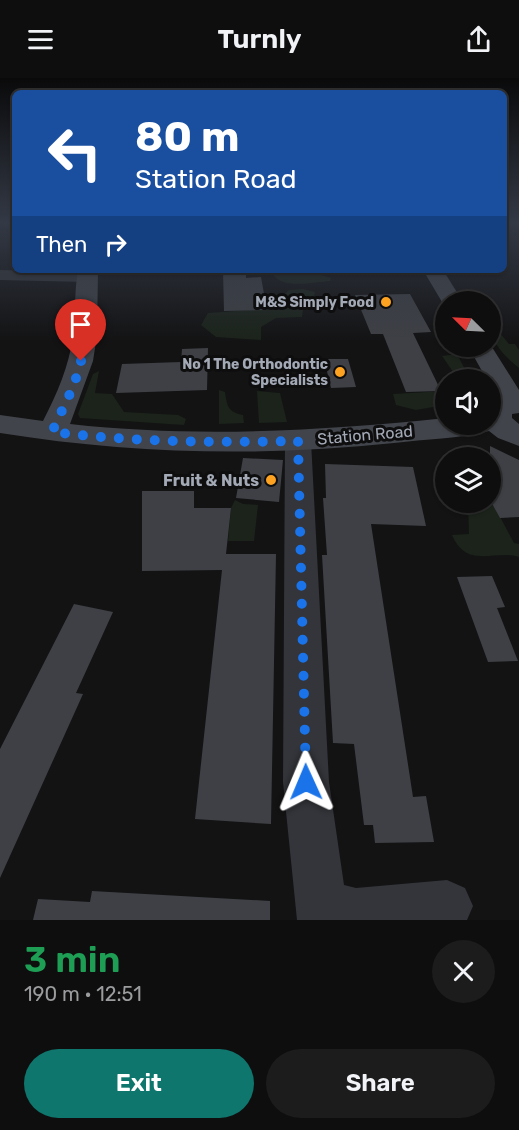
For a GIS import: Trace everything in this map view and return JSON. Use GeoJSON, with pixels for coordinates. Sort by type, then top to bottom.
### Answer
{"type":"FeatureCollection","features":[{"type":"Feature","properties":{"kind":"main road"},"geometry":{"type":"LineString","coordinates":[[435,273],[446,291]]}},
{"type":"Feature","properties":{"kind":"main road"},"geometry":{"type":"LineString","coordinates":[[52,432],[74,385],[81,361],[86,326],[88,274]]}},
{"type":"Feature","properties":{"kind":"main road"},"geometry":{"type":"LineString","coordinates":[[483,357],[503,419]]}},
{"type":"Feature","properties":{"kind":"main road","name":"Station Road"},"geometry":{"type":"LineString","coordinates":[[0,424],[86,436],[190,441],[298,441],[503,419]]}},
{"type":"Feature","properties":{"kind":"street"},"geometry":{"type":"LineString","coordinates":[[0,275],[88,274]]}},
{"type":"Feature","properties":{"kind":"street"},"geometry":{"type":"LineString","coordinates":[[298,441],[306,782],[322,913],[356,914],[447,906]]}},
{"type":"Feature","properties":{"kind":"shaded area"},"geometry":{"type":"Polygon","coordinates":[[[276,273],[315,273],[331,278],[330,281],[293,284],[274,276],[276,273]]]}},
{"type":"Feature","properties":{"kind":"shaded area"},"geometry":{"type":"Polygon","coordinates":[[[303,289],[315,292],[313,300],[304,303],[302,317],[276,318],[261,327],[261,340],[216,337],[201,325],[208,313],[278,308],[276,302],[289,290],[303,289]]]}},
{"type":"Feature","properties":{"kind":"shaded area"},"geometry":{"type":"Polygon","coordinates":[[[501,334],[509,344],[515,344],[519,350],[519,368],[501,351],[501,334]]]}},
{"type":"Feature","properties":{"kind":"shaded area"},"geometry":{"type":"Polygon","coordinates":[[[443,357],[459,357],[465,369],[451,369],[443,357]]]}},
{"type":"Feature","properties":{"kind":"shaded area"},"geometry":{"type":"Polygon","coordinates":[[[99,371],[95,393],[112,394],[124,412],[178,415],[186,419],[184,425],[80,418],[78,414],[93,374],[99,371]]]}},
{"type":"Feature","properties":{"kind":"shaded area"},"geometry":{"type":"Polygon","coordinates":[[[219,390],[225,392],[231,410],[243,415],[244,423],[219,424],[219,390]]]}},
{"type":"Feature","properties":{"kind":"shaded area"},"geometry":{"type":"Polygon","coordinates":[[[257,391],[280,393],[287,422],[259,423],[257,391]]]}},
{"type":"Feature","properties":{"kind":"shaded area"},"geometry":{"type":"Polygon","coordinates":[[[435,392],[435,407],[416,410],[396,405],[393,394],[435,392]]]}},
{"type":"Feature","properties":{"kind":"shaded area"},"geometry":{"type":"Polygon","coordinates":[[[235,500],[243,504],[258,505],[254,541],[228,541],[231,508],[235,500]]]}},
{"type":"Feature","properties":{"kind":"shaded area"},"geometry":{"type":"Polygon","coordinates":[[[468,513],[498,513],[514,543],[519,544],[519,557],[482,556],[465,552],[458,546],[452,535],[469,534],[468,513]]]}},
{"type":"Feature","properties":{"kind":"building"},"geometry":{"type":"Polygon","coordinates":[[[223,273],[246,273],[246,278],[261,277],[267,310],[224,311],[223,273]]]}},
{"type":"Feature","properties":{"kind":"building"},"geometry":{"type":"Polygon","coordinates":[[[410,294],[431,332],[413,333],[435,379],[435,391],[406,392],[383,334],[371,334],[355,295],[410,294]]]}},
{"type":"Feature","properties":{"kind":"building"},"geometry":{"type":"Polygon","coordinates":[[[208,348],[207,390],[116,393],[122,364],[181,362],[182,349],[208,348]]]}},
{"type":"Feature","properties":{"kind":"building","name":"No 1 The Orthodontic Specialists"},"geometry":{"type":"Polygon","coordinates":[[[324,359],[348,359],[356,387],[331,388],[324,359]]]}},
{"type":"Feature","properties":{"kind":"building"},"geometry":{"type":"Polygon","coordinates":[[[501,451],[519,460],[519,517],[500,518],[497,513],[501,513],[501,451]]]}},
{"type":"Feature","properties":{"kind":"building"},"geometry":{"type":"Polygon","coordinates":[[[243,458],[283,460],[279,502],[236,498],[243,458]]]}},
{"type":"Feature","properties":{"kind":"building"},"geometry":{"type":"Polygon","coordinates":[[[325,464],[413,467],[426,526],[371,524],[413,797],[426,796],[434,842],[375,843],[373,825],[364,825],[354,744],[333,743],[322,555],[327,555],[323,498],[326,498],[325,464]]]}},
{"type":"Feature","properties":{"kind":"building"},"geometry":{"type":"Polygon","coordinates":[[[142,491],[194,491],[194,508],[231,508],[226,554],[276,554],[271,824],[195,819],[222,570],[142,571],[142,491]]]}},
{"type":"Feature","properties":{"kind":"building"},"geometry":{"type":"Polygon","coordinates":[[[492,576],[505,607],[497,608],[518,661],[488,662],[457,577],[492,576]]]}},
{"type":"Feature","properties":{"kind":"building"},"geometry":{"type":"Polygon","coordinates":[[[74,604],[113,612],[76,693],[83,694],[0,878],[0,749],[74,604]]]}},
{"type":"Feature","properties":{"kind":"building"},"geometry":{"type":"Polygon","coordinates":[[[92,891],[270,901],[270,920],[33,920],[38,899],[90,902],[92,891]]]}},
{"type":"Feature","properties":{"kind":"place","name":"M&S Simply Food"},"geometry":{"type":"Point","coordinates":[386,302]}},
{"type":"Feature","properties":{"kind":"place","name":"No 1 The Orthodontic Specialists"},"geometry":{"type":"Point","coordinates":[340,372]}},
{"type":"Feature","properties":{"kind":"place","name":"Fruit & Nuts"},"geometry":{"type":"Point","coordinates":[271,480]}},
{"type":"Feature","properties":{"kind":"route"},"geometry":{"type":"LineString","coordinates":[[81,361],[74,385],[52,432],[190,441],[298,441],[306,782]]}}]}
